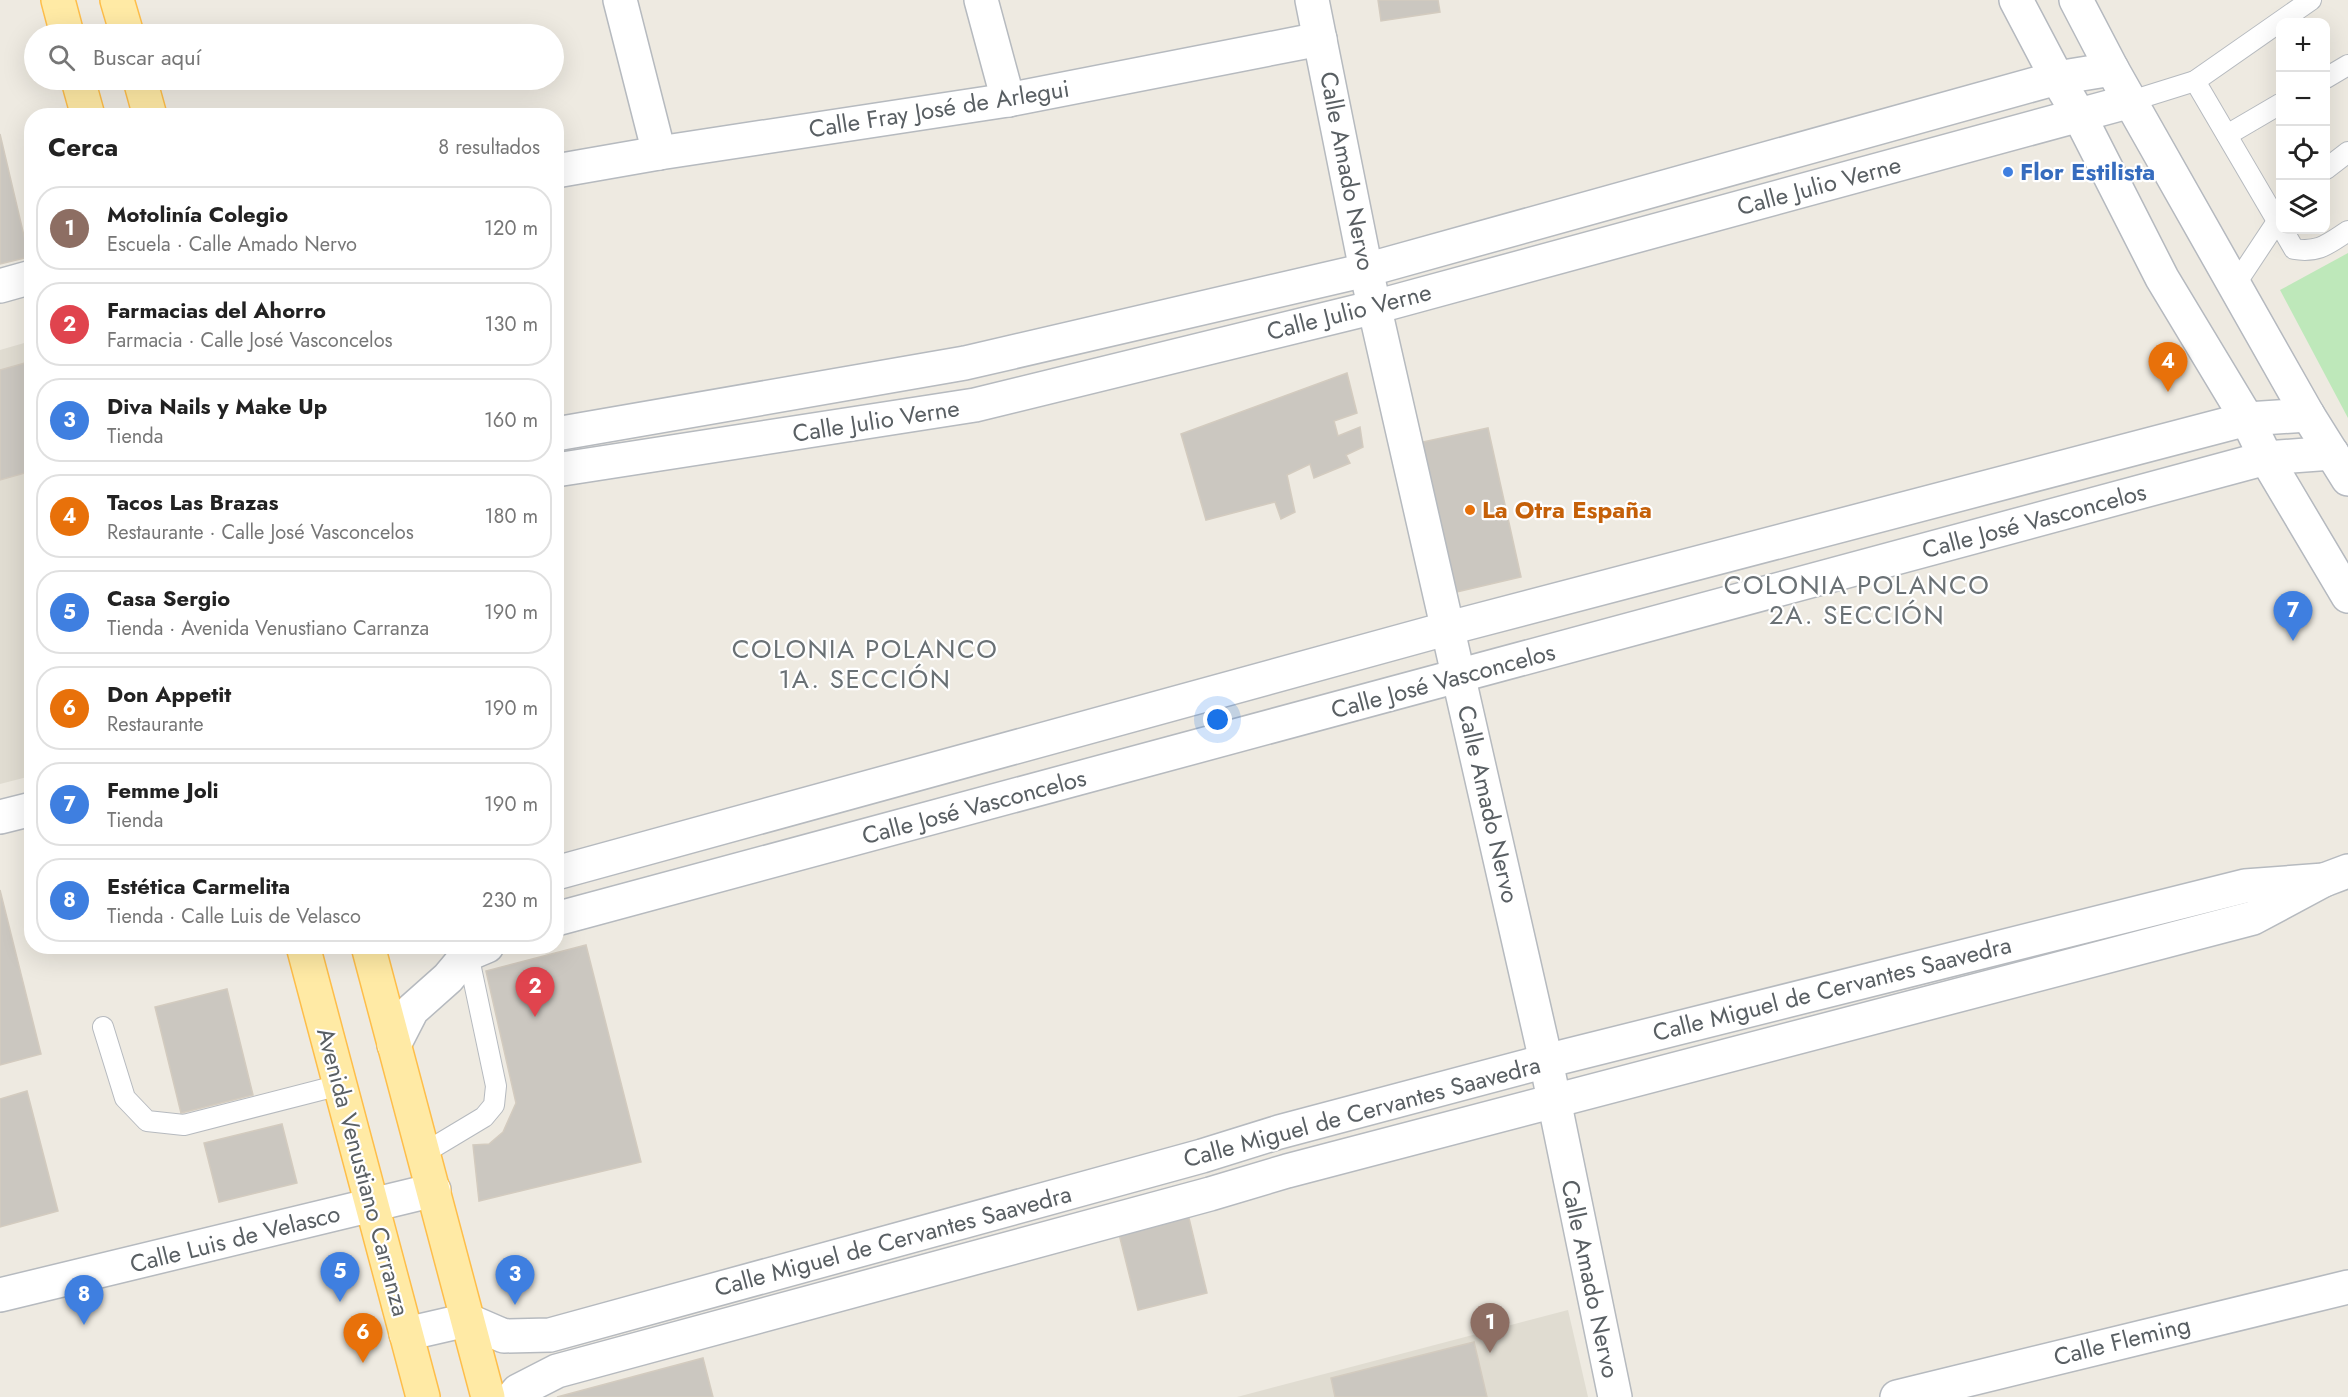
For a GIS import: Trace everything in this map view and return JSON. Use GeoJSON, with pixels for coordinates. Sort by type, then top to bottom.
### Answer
{"type":"FeatureCollection","features":[{"type":"Feature","properties":{"kind":"main road"},"geometry":{"type":"LineString","coordinates":[[58,0],[64,24]]}},
{"type":"Feature","properties":{"kind":"main road"},"geometry":{"type":"LineString","coordinates":[[117,0],[124,24]]}},
{"type":"Feature","properties":{"kind":"main road"},"geometry":{"type":"LineString","coordinates":[[81,90],[86,108]]}},
{"type":"Feature","properties":{"kind":"main road"},"geometry":{"type":"LineString","coordinates":[[143,90],[148,108]]}},
{"type":"Feature","properties":{"kind":"main road","name":"Avenida Venustiano Carranza"},"geometry":{"type":"LineString","coordinates":[[305,954],[423,1397]]}},
{"type":"Feature","properties":{"kind":"main road"},"geometry":{"type":"LineString","coordinates":[[370,954],[488,1397]]}},
{"type":"Feature","properties":{"kind":"street"},"geometry":{"type":"LineString","coordinates":[[620,0],[659,153]]}},
{"type":"Feature","properties":{"kind":"street"},"geometry":{"type":"LineString","coordinates":[[981,0],[1008,100]]}},
{"type":"Feature","properties":{"kind":"street","name":"Calle Amado Nervo"},"geometry":{"type":"LineString","coordinates":[[1312,0],[1366,270],[1546,1061],[1615,1397]]}},
{"type":"Feature","properties":{"kind":"street"},"geometry":{"type":"LineString","coordinates":[[2016,0],[2079,115],[2162,278],[2247,419],[2266,458],[2348,596]]}},
{"type":"Feature","properties":{"kind":"street"},"geometry":{"type":"LineString","coordinates":[[2076,0],[2112,69],[2308,414],[2340,466]]}},
{"type":"Feature","properties":{"kind":"street","name":"Calle Fray José de Arlegui"},"geometry":{"type":"LineString","coordinates":[[564,170],[1008,100],[1320,39]]}},
{"type":"Feature","properties":{"kind":"street","name":"Calle Julio Verne"},"geometry":{"type":"LineString","coordinates":[[564,433],[965,363],[1366,270],[2057,78],[2112,69]]}},
{"type":"Feature","properties":{"kind":"street","name":"Calle Julio Verne"},"geometry":{"type":"LineString","coordinates":[[564,469],[975,405],[1375,307],[2131,101]]}},
{"type":"Feature","properties":{"kind":"street"},"geometry":{"type":"LineString","coordinates":[[1770,157],[1781,196]]}},
{"type":"Feature","properties":{"kind":"street"},"geometry":{"type":"LineString","coordinates":[[1582,210],[1592,248]]}},
{"type":"Feature","properties":{"kind":"street"},"geometry":{"type":"LineString","coordinates":[[1515,228],[1525,266]]}},
{"type":"Feature","properties":{"kind":"street"},"geometry":{"type":"LineString","coordinates":[[0,286],[24,279]]}},
{"type":"Feature","properties":{"kind":"street"},"geometry":{"type":"LineString","coordinates":[[923,370],[930,412]]}},
{"type":"Feature","properties":{"kind":"street","name":"Calle José Vasconcelos"},"geometry":{"type":"LineString","coordinates":[[564,871],[1524,608],[2247,419],[2308,414]]}},
{"type":"Feature","properties":{"kind":"street"},"geometry":{"type":"LineString","coordinates":[[664,416],[669,452]]}},
{"type":"Feature","properties":{"kind":"street","name":"Calle José Vasconcelos"},"geometry":{"type":"LineString","coordinates":[[564,916],[2266,458],[2340,466]]}},
{"type":"Feature","properties":{"kind":"street"},"geometry":{"type":"LineString","coordinates":[[1912,507],[1921,551]]}},
{"type":"Feature","properties":{"kind":"street"},"geometry":{"type":"LineString","coordinates":[[1708,560],[1718,607]]}},
{"type":"Feature","properties":{"kind":"street"},"geometry":{"type":"LineString","coordinates":[[1524,608],[1537,656]]}},
{"type":"Feature","properties":{"kind":"street"},"geometry":{"type":"LineString","coordinates":[[1113,720],[1125,766]]}},
{"type":"Feature","properties":{"kind":"street"},"geometry":{"type":"LineString","coordinates":[[797,807],[804,852]]}},
{"type":"Feature","properties":{"kind":"street"},"geometry":{"type":"LineString","coordinates":[[0,817],[24,811]]}},
{"type":"Feature","properties":{"kind":"street","name":"Calle Miguel de Cervantes Saavedra"},"geometry":{"type":"LineString","coordinates":[[467,1320],[504,1336],[550,1335],[1202,1156],[1279,1132],[1546,1061],[2245,886],[2336,875]]}},
{"type":"Feature","properties":{"kind":"street","name":"Calle Miguel de Cervantes Saavedra"},"geometry":{"type":"LineString","coordinates":[[513,1397],[518,1391],[557,1371],[1287,1172],[2253,918],[2336,875]]}},
{"type":"Feature","properties":{"kind":"street"},"geometry":{"type":"LineString","coordinates":[[394,1045],[412,1010],[448,978],[470,954]]}},
{"type":"Feature","properties":{"kind":"street"},"geometry":{"type":"LineString","coordinates":[[1973,954],[1982,988]]}},
{"type":"Feature","properties":{"kind":"street"},"geometry":{"type":"LineString","coordinates":[[1893,974],[1901,1010]]}},
{"type":"Feature","properties":{"kind":"street"},"geometry":{"type":"LineString","coordinates":[[1800,997],[1809,1034]]}},
{"type":"Feature","properties":{"kind":"street"},"geometry":{"type":"LineString","coordinates":[[1696,1023],[1705,1061]]}},
{"type":"Feature","properties":{"kind":"street"},"geometry":{"type":"LineString","coordinates":[[1279,1132],[1287,1172]]}},
{"type":"Feature","properties":{"kind":"street"},"geometry":{"type":"LineString","coordinates":[[1202,1156],[1210,1194]]}},
{"type":"Feature","properties":{"kind":"street"},"geometry":{"type":"LineString","coordinates":[[1113,1180],[1124,1218]]}},
{"type":"Feature","properties":{"kind":"street","name":"Calle Luis de Velasco"},"geometry":{"type":"LineString","coordinates":[[0,1295],[434,1190]]}},
{"type":"Feature","properties":{"kind":"street","name":"Calle Fleming"},"geometry":{"type":"LineString","coordinates":[[1897,1397],[2348,1287]]}},
{"type":"Feature","properties":{"kind":"street"},"geometry":{"type":"LineString","coordinates":[[406,1334],[467,1320]]}},
{"type":"Feature","properties":{"kind":"lane"},"geometry":{"type":"LineString","coordinates":[[2131,101],[2195,81],[2312,0]]}},
{"type":"Feature","properties":{"kind":"lane"},"geometry":{"type":"LineString","coordinates":[[2330,75],[2348,65]]}},
{"type":"Feature","properties":{"kind":"lane"},"geometry":{"type":"LineString","coordinates":[[2195,81],[2276,216]]}},
{"type":"Feature","properties":{"kind":"lane"},"geometry":{"type":"LineString","coordinates":[[2227,135],[2276,106]]}},
{"type":"Feature","properties":{"kind":"lane"},"geometry":{"type":"LineString","coordinates":[[2330,166],[2348,152]]}},
{"type":"Feature","properties":{"kind":"lane"},"geometry":{"type":"LineString","coordinates":[[2235,285],[2276,229]]}},
{"type":"Feature","properties":{"kind":"lane"},"geometry":{"type":"LineString","coordinates":[[2286,234],[2294,249],[2310,252],[2348,231]]}},
{"type":"Feature","properties":{"kind":"lane"},"geometry":{"type":"LineString","coordinates":[[424,1153],[484,1117],[494,1105],[496,1086],[475,954]]}},
{"type":"Feature","properties":{"kind":"lane"},"geometry":{"type":"LineString","coordinates":[[103,1027],[125,1098],[147,1121],[184,1125],[340,1085]]}},
{"type":"Feature","properties":{"kind":"shaded area"},"geometry":{"type":"Polygon","coordinates":[[[24,343],[24,778],[0,784],[0,350],[24,343]]]}},
{"type":"Feature","properties":{"kind":"shaded area"},"geometry":{"type":"Polygon","coordinates":[[[1568,1310],[1588,1397],[1237,1397],[1568,1310]]]}},
{"type":"Feature","properties":{"kind":"green space"},"geometry":{"type":"Polygon","coordinates":[[[2348,253],[2348,418],[2280,290],[2348,253]]]}},
{"type":"Feature","properties":{"kind":"building"},"geometry":{"type":"Polygon","coordinates":[[[1378,0],[1438,0],[1440,12],[1381,21],[1378,0]]]}},
{"type":"Feature","properties":{"kind":"building"},"geometry":{"type":"Polygon","coordinates":[[[0,134],[24,236],[24,258],[0,264],[0,134]]]}},
{"type":"Feature","properties":{"kind":"building"},"geometry":{"type":"Polygon","coordinates":[[[24,363],[24,473],[0,480],[0,370],[24,363]]]}},
{"type":"Feature","properties":{"kind":"building"},"geometry":{"type":"Polygon","coordinates":[[[1347,373],[1357,413],[1334,421],[1338,436],[1360,427],[1363,447],[1346,455],[1350,463],[1314,478],[1310,464],[1287,475],[1295,512],[1281,519],[1275,502],[1206,520],[1181,434],[1347,373]]]}},
{"type":"Feature","properties":{"kind":"building","name":"La Otra España"},"geometry":{"type":"Polygon","coordinates":[[[1488,428],[1521,577],[1452,593],[1418,443],[1488,428]]]}},
{"type":"Feature","properties":{"kind":"building"},"geometry":{"type":"Polygon","coordinates":[[[0,890],[41,1054],[0,1065],[0,890]]]}},
{"type":"Feature","properties":{"kind":"building"},"geometry":{"type":"Polygon","coordinates":[[[586,945],[641,1162],[479,1201],[473,1145],[489,1144],[503,1132],[516,1103],[486,971],[551,954],[564,954],[564,951],[586,945]]]}},
{"type":"Feature","properties":{"kind":"building"},"geometry":{"type":"Polygon","coordinates":[[[227,989],[253,1095],[181,1113],[155,1007],[227,989]]]}},
{"type":"Feature","properties":{"kind":"building"},"geometry":{"type":"Polygon","coordinates":[[[27,1091],[58,1211],[0,1227],[0,1099],[27,1091]]]}},
{"type":"Feature","properties":{"kind":"building"},"geometry":{"type":"Polygon","coordinates":[[[282,1124],[297,1183],[219,1202],[204,1143],[282,1124]]]}},
{"type":"Feature","properties":{"kind":"building"},"geometry":{"type":"Polygon","coordinates":[[[1188,1214],[1207,1293],[1138,1310],[1118,1230],[1188,1214]]]}},
{"type":"Feature","properties":{"kind":"building"},"geometry":{"type":"Polygon","coordinates":[[[1474,1342],[1487,1397],[1335,1397],[1331,1378],[1474,1342]]]}},
{"type":"Feature","properties":{"kind":"building"},"geometry":{"type":"Polygon","coordinates":[[[703,1358],[713,1397],[557,1397],[703,1358]]]}},
{"type":"Feature","properties":{"kind":"place","name":"Flor Estilista"},"geometry":{"type":"Point","coordinates":[2008,172]}},
{"type":"Feature","properties":{"kind":"place","name":"Tacos Las Brazas"},"geometry":{"type":"Point","coordinates":[2168,392]}},
{"type":"Feature","properties":{"kind":"place","name":"La Otra España"},"geometry":{"type":"Point","coordinates":[1470,510]}},
{"type":"Feature","properties":{"kind":"place","name":"Femme Joli"},"geometry":{"type":"Point","coordinates":[2293,641]}},
{"type":"Feature","properties":{"kind":"place","name":"Farmacias del Ahorro"},"geometry":{"type":"Point","coordinates":[535,1017]}},
{"type":"Feature","properties":{"kind":"place","name":"Casa Sergio"},"geometry":{"type":"Point","coordinates":[340,1302]}},
{"type":"Feature","properties":{"kind":"place","name":"Diva Nails y Make Up"},"geometry":{"type":"Point","coordinates":[515,1305]}},
{"type":"Feature","properties":{"kind":"place","name":"Estética Carmelita"},"geometry":{"type":"Point","coordinates":[84,1325]}},
{"type":"Feature","properties":{"kind":"place","name":"Motolinía Colegio"},"geometry":{"type":"Point","coordinates":[1490,1353]}},
{"type":"Feature","properties":{"kind":"place","name":"Don Appetit"},"geometry":{"type":"Point","coordinates":[363,1363]}},
{"type":"Feature","properties":{"kind":"district","name":"COLONIA POLANCO 2A. SECCIÓN"},"geometry":{"type":"Point","coordinates":[1857,600]}},
{"type":"Feature","properties":{"kind":"district","name":"COLONIA POLANCO 1A. SECCIÓN"},"geometry":{"type":"Point","coordinates":[865,664]}}]}
